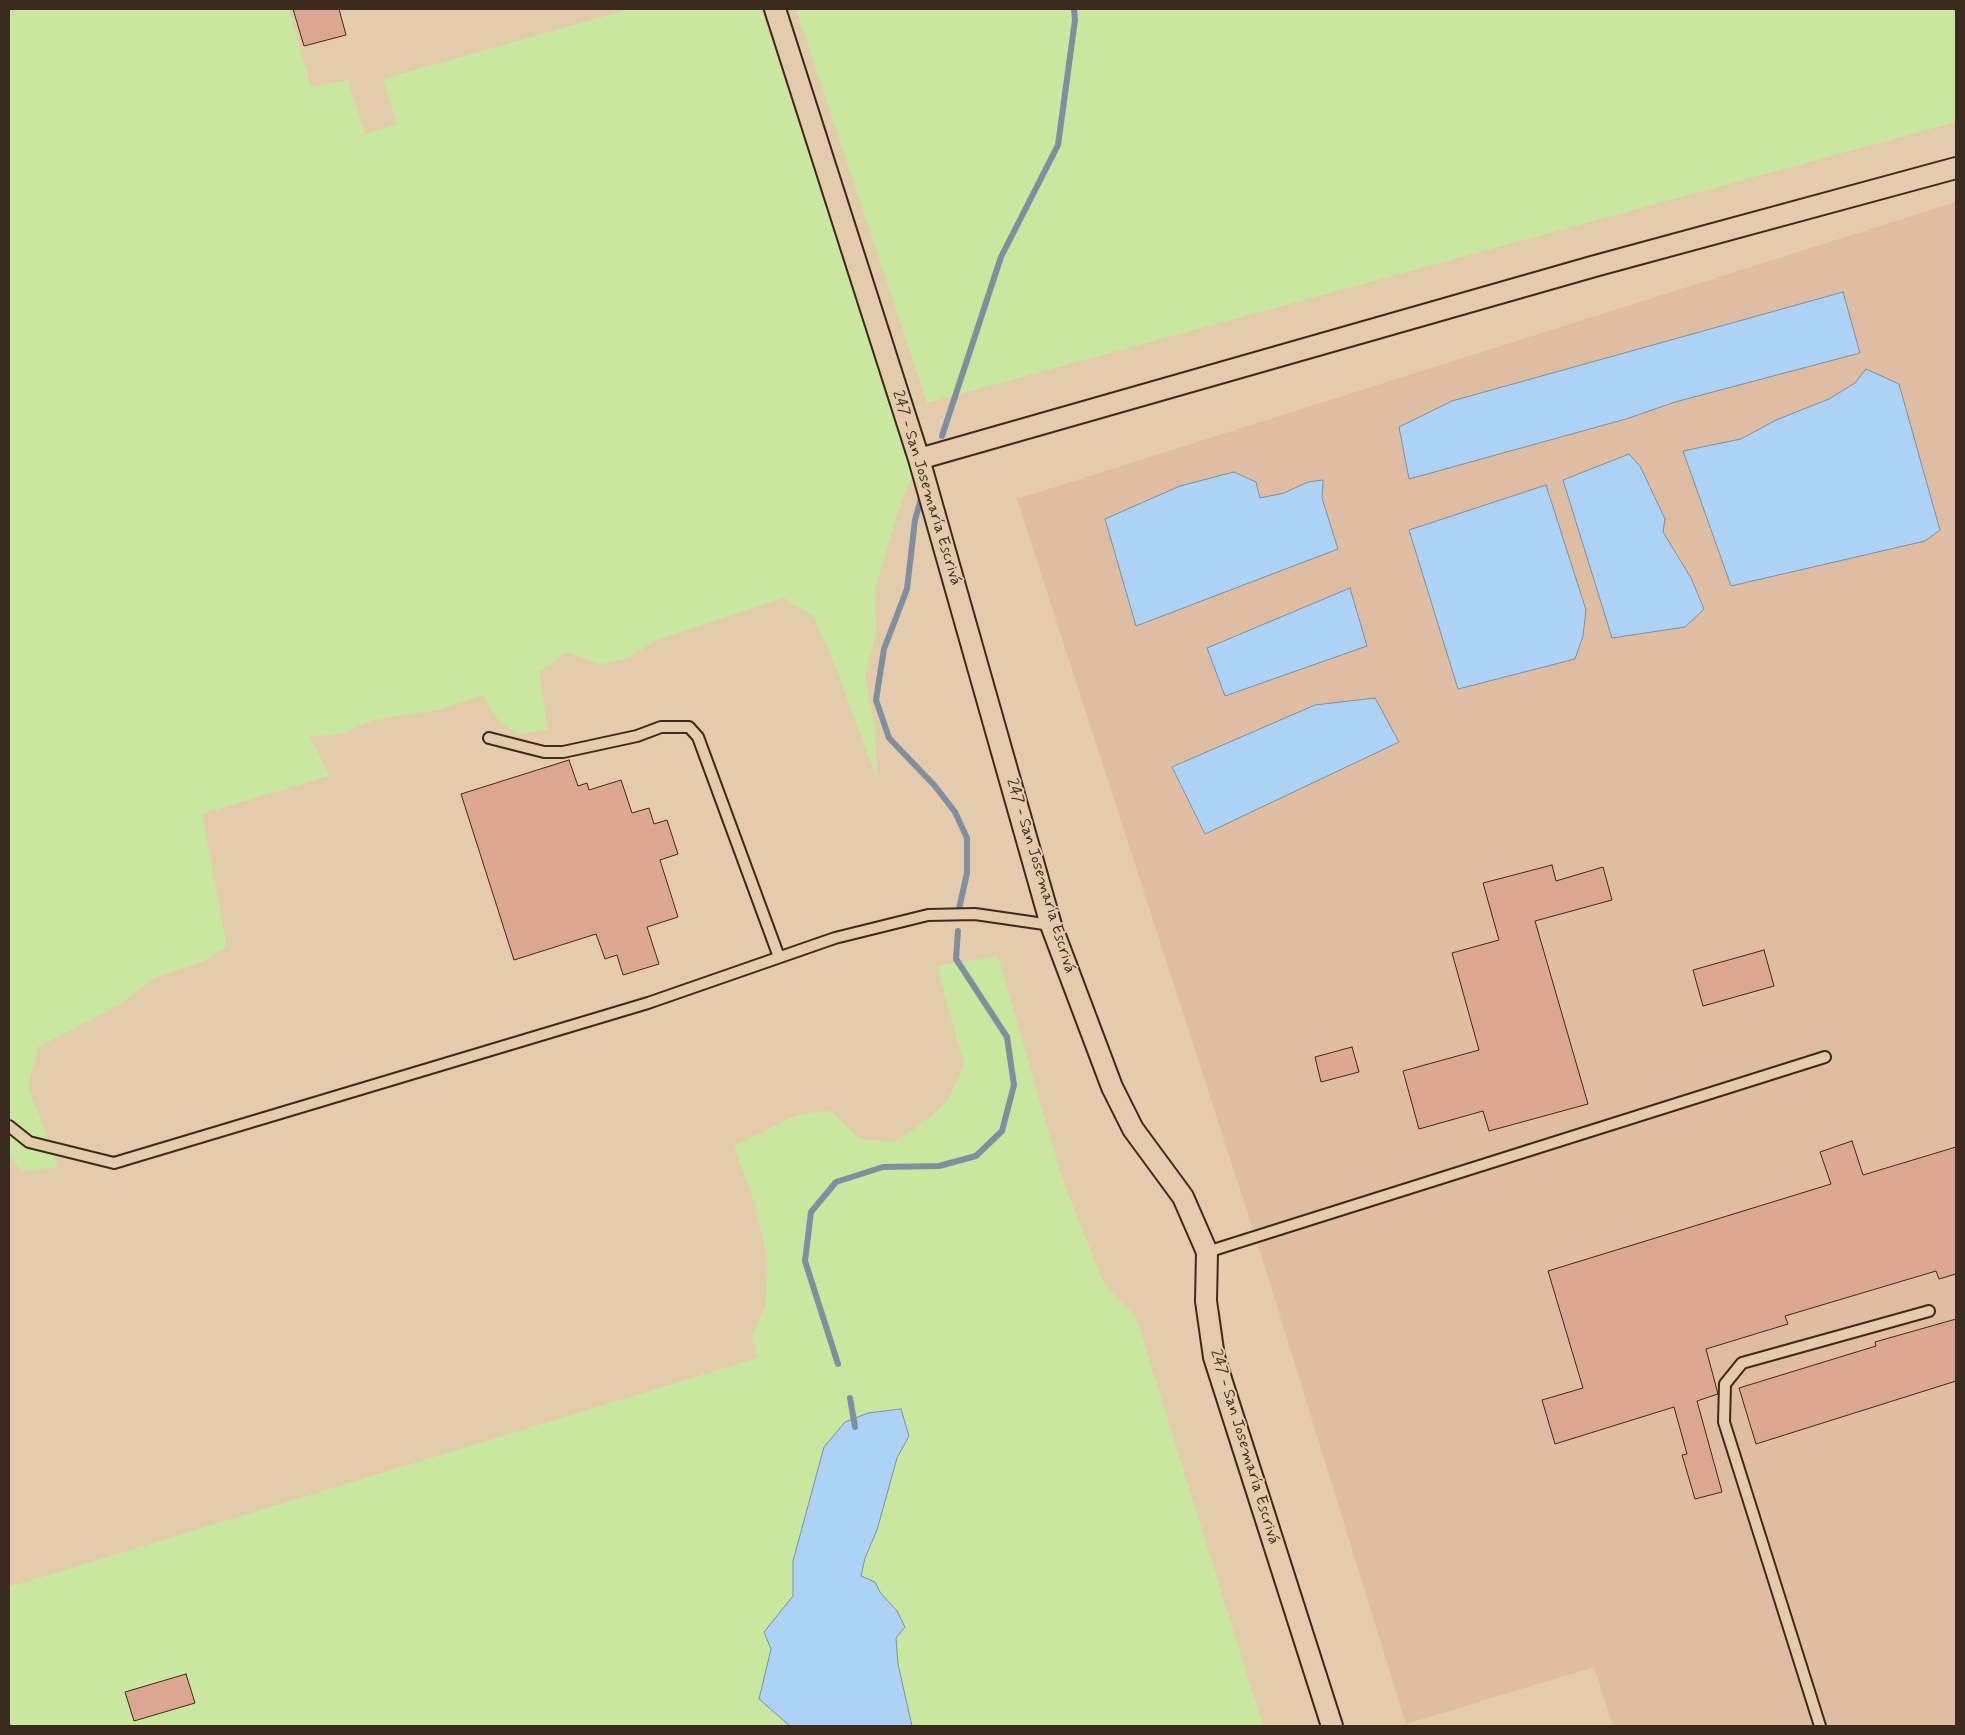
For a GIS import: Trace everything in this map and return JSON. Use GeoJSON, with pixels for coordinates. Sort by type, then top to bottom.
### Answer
{"type":"FeatureCollection","features":[{"type":"Feature","properties":{"kind":"street","name":"247 - San Josemaría Escrivá"},"geometry":{"type":"LineString","coordinates":[[775,9],[919,459],[1052,925],[1112,1088],[1133,1129],[1183,1197],[1208,1252],[1206,1301],[1214,1357],[1332,1726]]}},
{"type":"Feature","properties":{"kind":"street"},"geometry":{"type":"LineString","coordinates":[[919,459],[1576,271],[1956,168]]}},
{"type":"Feature","properties":{"kind":"lane"},"geometry":{"type":"LineString","coordinates":[[488,738],[544,752],[563,752],[637,736],[661,727],[689,727],[698,737],[779,957]]}},
{"type":"Feature","properties":{"kind":"lane"},"geometry":{"type":"LineString","coordinates":[[9,1126],[29,1142],[114,1163],[648,1003],[835,938],[928,915],[975,914],[1052,925]]}},
{"type":"Feature","properties":{"kind":"lane"},"geometry":{"type":"LineString","coordinates":[[1208,1252],[1825,1057]]}},
{"type":"Feature","properties":{"kind":"lane"},"geometry":{"type":"LineString","coordinates":[[1820,1726],[1724,1422],[1725,1384],[1742,1363],[1929,1311]]}},
{"type":"Feature","properties":{"kind":"shaded area"},"geometry":{"type":"Polygon","coordinates":[[[1956,202],[1956,1726],[1613,1726],[1594,1667],[1406,1724],[1259,1248],[1017,499],[1956,202]]]}},
{"type":"Feature","properties":{"kind":"green space"},"geometry":{"type":"Polygon","coordinates":[[[9,9],[289,9],[311,87],[348,80],[365,134],[397,124],[383,79],[630,9],[761,9],[914,471],[898,512],[875,589],[876,633],[865,679],[875,728],[877,779],[834,663],[813,616],[784,598],[655,641],[624,660],[599,664],[567,652],[539,672],[548,730],[517,734],[498,720],[482,695],[439,710],[373,720],[342,734],[310,736],[329,776],[202,814],[227,947],[202,962],[155,978],[116,1007],[38,1047],[28,1086],[58,1167],[22,1172],[9,1155],[9,9]]]}},
{"type":"Feature","properties":{"kind":"green space"},"geometry":{"type":"Polygon","coordinates":[[[796,9],[1956,9],[1956,122],[927,403],[796,9]]]}},
{"type":"Feature","properties":{"kind":"green space"},"geometry":{"type":"Polygon","coordinates":[[[998,956],[1063,1181],[1105,1286],[1136,1317],[1263,1726],[9,1726],[9,1587],[757,1358],[752,1335],[766,1305],[767,1257],[754,1202],[734,1146],[795,1116],[830,1110],[860,1139],[895,1142],[927,1120],[947,1101],[964,1065],[937,966],[998,956]]]}},
{"type":"Feature","properties":{"kind":"water"},"geometry":{"type":"Polygon","coordinates":[[[1843,292],[1860,353],[1675,402],[1626,419],[1409,479],[1399,427],[1452,401],[1843,292]]]}},
{"type":"Feature","properties":{"kind":"water"},"geometry":{"type":"Polygon","coordinates":[[[1866,369],[1899,384],[1940,530],[1925,541],[1731,586],[1683,451],[1741,439],[1776,420],[1829,399],[1855,383],[1866,369]]]}},
{"type":"Feature","properties":{"kind":"water"},"geometry":{"type":"Polygon","coordinates":[[[1629,454],[1640,466],[1665,519],[1663,532],[1691,578],[1704,609],[1685,627],[1612,638],[1563,480],[1629,454]]]}},
{"type":"Feature","properties":{"kind":"water"},"geometry":{"type":"Polygon","coordinates":[[[1234,472],[1256,482],[1260,498],[1284,493],[1308,482],[1323,480],[1322,498],[1338,549],[1136,626],[1105,519],[1180,486],[1234,472]]]}},
{"type":"Feature","properties":{"kind":"water"},"geometry":{"type":"Polygon","coordinates":[[[1546,485],[1586,610],[1583,636],[1575,659],[1458,689],[1409,530],[1546,485]]]}},
{"type":"Feature","properties":{"kind":"water"},"geometry":{"type":"Polygon","coordinates":[[[1350,588],[1367,646],[1225,696],[1207,648],[1350,588]]]}},
{"type":"Feature","properties":{"kind":"water"},"geometry":{"type":"Polygon","coordinates":[[[1375,698],[1399,742],[1205,834],[1172,767],[1315,705],[1375,698]]]}},
{"type":"Feature","properties":{"kind":"water"},"geometry":{"type":"Polygon","coordinates":[[[901,1409],[909,1436],[897,1458],[877,1530],[865,1558],[861,1576],[875,1582],[880,1592],[897,1611],[905,1627],[896,1638],[898,1664],[912,1726],[790,1726],[759,1699],[771,1649],[764,1632],[793,1596],[793,1561],[824,1447],[845,1422],[868,1413],[901,1409]]]}},
{"type":"Feature","properties":{"kind":"building"},"geometry":{"type":"Polygon","coordinates":[[[293,9],[339,9],[346,35],[304,46],[293,9]]]}},
{"type":"Feature","properties":{"kind":"building"},"geometry":{"type":"Polygon","coordinates":[[[569,760],[578,786],[587,783],[589,790],[621,780],[632,813],[649,808],[654,824],[667,820],[678,854],[660,860],[678,917],[647,927],[659,964],[623,975],[617,955],[605,959],[596,934],[514,960],[461,794],[569,760]]]}},
{"type":"Feature","properties":{"kind":"building"},"geometry":{"type":"Polygon","coordinates":[[[1552,865],[1556,881],[1603,867],[1612,900],[1535,921],[1588,1104],[1489,1131],[1483,1111],[1419,1129],[1403,1071],[1479,1050],[1452,953],[1499,940],[1483,883],[1552,865]]]}},
{"type":"Feature","properties":{"kind":"building"},"geometry":{"type":"Polygon","coordinates":[[[1764,950],[1774,986],[1703,1006],[1693,970],[1764,950]]]}},
{"type":"Feature","properties":{"kind":"building"},"geometry":{"type":"Polygon","coordinates":[[[1352,1047],[1359,1072],[1321,1082],[1315,1057],[1352,1047]]]}},
{"type":"Feature","properties":{"kind":"building"},"geometry":{"type":"Polygon","coordinates":[[[1852,1141],[1863,1175],[1956,1147],[1956,1274],[1939,1279],[1936,1271],[1785,1316],[1788,1324],[1706,1349],[1718,1394],[1697,1401],[1722,1492],[1695,1499],[1682,1455],[1687,1454],[1674,1407],[1555,1444],[1542,1400],[1583,1388],[1548,1271],[1831,1184],[1820,1152],[1852,1141]]]}},
{"type":"Feature","properties":{"kind":"building"},"geometry":{"type":"Polygon","coordinates":[[[1956,1319],[1956,1381],[1756,1444],[1739,1388],[1876,1346],[1875,1342],[1956,1319]]]}},
{"type":"Feature","properties":{"kind":"building"},"geometry":{"type":"Polygon","coordinates":[[[186,1674],[195,1703],[134,1721],[125,1692],[186,1674]]]}},
{"type":"Feature","properties":{"kind":"waterway"},"geometry":{"type":"LineString","coordinates":[[942,436],[1001,257],[1058,145],[1075,20],[1074,9]]}},
{"type":"Feature","properties":{"kind":"waterway"},"geometry":{"type":"LineString","coordinates":[[922,495],[915,520],[907,589],[884,649],[876,700],[889,738],[935,786],[955,812],[967,838],[967,873],[959,909]]}},
{"type":"Feature","properties":{"kind":"waterway"},"geometry":{"type":"LineString","coordinates":[[838,1364],[805,1261],[811,1212],[836,1182],[883,1167],[939,1166],[976,1156],[1002,1131],[1014,1085],[1007,1037],[956,959],[958,931]]}},
{"type":"Feature","properties":{"kind":"waterway"},"geometry":{"type":"LineString","coordinates":[[850,1398],[855,1427]]}}]}
